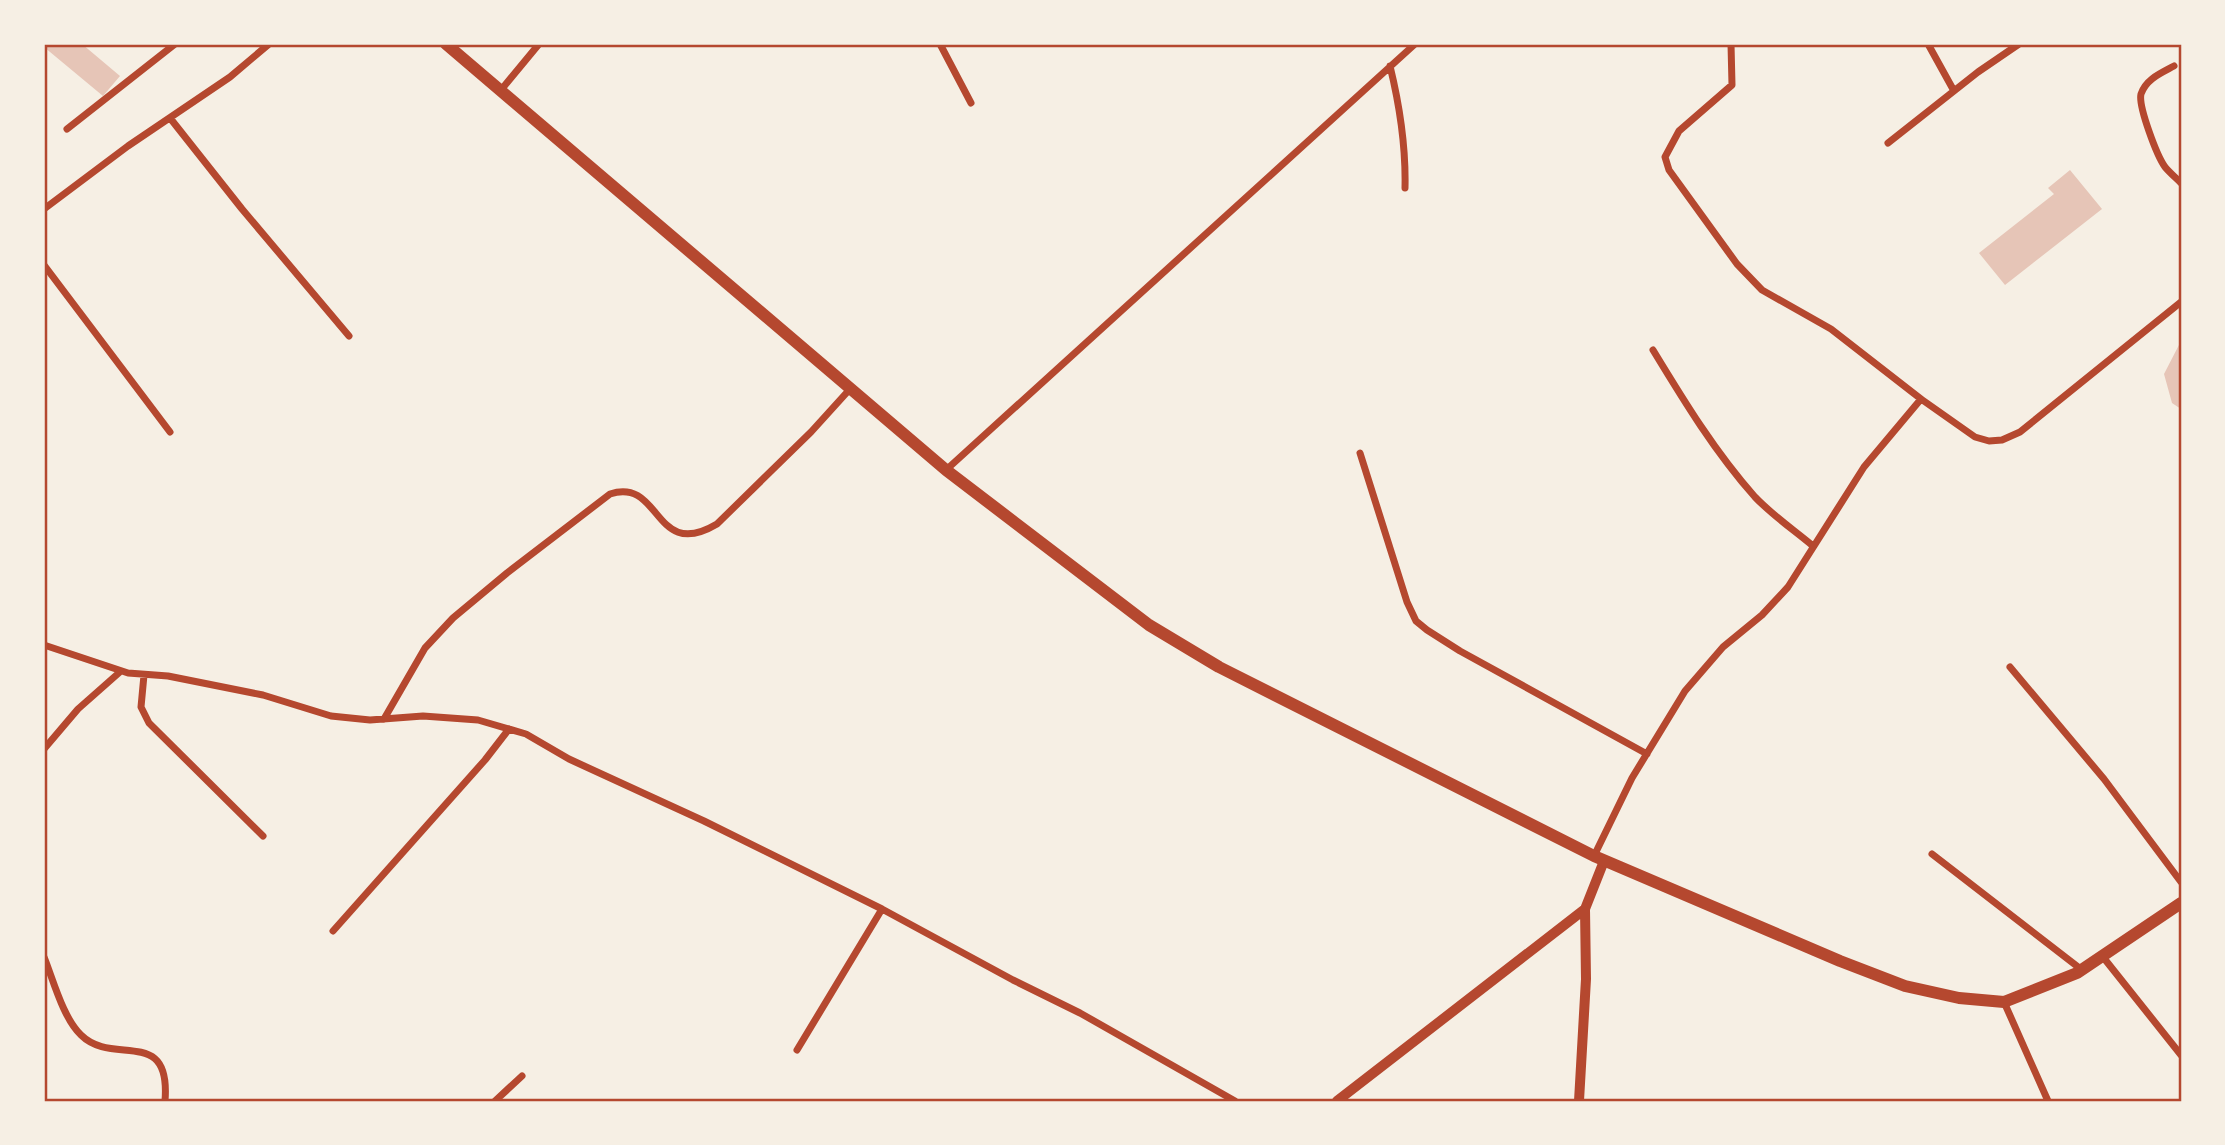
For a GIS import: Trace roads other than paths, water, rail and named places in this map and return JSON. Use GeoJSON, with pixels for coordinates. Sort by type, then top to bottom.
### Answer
{"type":"FeatureCollection","features":[{"type":"Feature","properties":{"kind":"main road"},"geometry":{"type":"LineString","coordinates":[[446,44],[946,470],[1149,625],[1219,667],[1599,859],[1905,986],[1959,998],[2004,1002],[2082,970],[2181,904]]}},
{"type":"Feature","properties":{"kind":"street"},"geometry":{"type":"LineString","coordinates":[[67,130],[174,44]]}},
{"type":"Feature","properties":{"kind":"street"},"geometry":{"type":"LineString","coordinates":[[44,209],[230,78],[269,44]]}},
{"type":"Feature","properties":{"kind":"street"},"geometry":{"type":"LineString","coordinates":[[501,90],[539,44]]}},
{"type":"Feature","properties":{"kind":"street"},"geometry":{"type":"LineString","coordinates":[[940,44],[971,103]]}},
{"type":"Feature","properties":{"kind":"street"},"geometry":{"type":"LineString","coordinates":[[946,470],[1415,44]]}},
{"type":"Feature","properties":{"kind":"street"},"geometry":{"type":"LineString","coordinates":[[1731,44],[1732,85],[1679,131],[1665,157],[1669,170],[1737,264],[1762,290],[1831,329],[1975,437],[1989,441],[2002,440],[2029,425],[2181,302]]}},
{"type":"Feature","properties":{"kind":"street"},"geometry":{"type":"LineString","coordinates":[[1928,44],[1954,91]]}},
{"type":"Feature","properties":{"kind":"street"},"geometry":{"type":"LineString","coordinates":[[1888,143],[2019,44]]}},
{"type":"Feature","properties":{"kind":"street"},"geometry":{"type":"LineString","coordinates":[[1390,66],[1402,116],[1406,156],[1405,188]]}},
{"type":"Feature","properties":{"kind":"street"},"geometry":{"type":"LineString","coordinates":[[2174,66],[2152,78],[2144,88],[2140,103],[2157,151],[2165,166],[2181,183]]}},
{"type":"Feature","properties":{"kind":"street"},"geometry":{"type":"LineString","coordinates":[[170,118],[242,209],[349,336]]}},
{"type":"Feature","properties":{"kind":"street"},"geometry":{"type":"LineString","coordinates":[[44,265],[170,432]]}},
{"type":"Feature","properties":{"kind":"street"},"geometry":{"type":"LineString","coordinates":[[1653,350],[1701,428],[1733,470],[1757,499],[1813,546]]}},
{"type":"Feature","properties":{"kind":"street"},"geometry":{"type":"LineString","coordinates":[[384,719],[425,648],[453,618],[610,494],[629,491],[638,494],[674,531],[689,535],[702,533],[718,524],[811,432],[850,388]]}},
{"type":"Feature","properties":{"kind":"street"},"geometry":{"type":"LineString","coordinates":[[1579,1101],[1586,979],[1585,909],[1599,859],[1632,778],[1685,691],[1723,647],[1762,615],[1788,587],[1864,467],[1921,399]]}},
{"type":"Feature","properties":{"kind":"street"},"geometry":{"type":"LineString","coordinates":[[1360,453],[1407,602],[1416,621],[1460,651],[1647,754]]}},
{"type":"Feature","properties":{"kind":"street"},"geometry":{"type":"LineString","coordinates":[[44,645],[121,671],[168,676],[263,695],[331,716],[384,719],[422,716],[478,720],[526,734],[569,759],[704,821],[883,909],[1080,1013],[1235,1101]]}},
{"type":"Feature","properties":{"kind":"street"},"geometry":{"type":"LineString","coordinates":[[2010,667],[2104,779],[2181,882]]}},
{"type":"Feature","properties":{"kind":"street"},"geometry":{"type":"LineString","coordinates":[[44,749],[78,709],[121,671]]}},
{"type":"Feature","properties":{"kind":"street"},"geometry":{"type":"LineString","coordinates":[[144,675],[141,707],[149,723],[263,836]]}},
{"type":"Feature","properties":{"kind":"street"},"geometry":{"type":"LineString","coordinates":[[333,932],[485,760],[509,729]]}},
{"type":"Feature","properties":{"kind":"street"},"geometry":{"type":"LineString","coordinates":[[1932,854],[2082,970]]}},
{"type":"Feature","properties":{"kind":"street"},"geometry":{"type":"LineString","coordinates":[[797,1050],[883,909]]}},
{"type":"Feature","properties":{"kind":"street"},"geometry":{"type":"LineString","coordinates":[[1337,1101],[1585,909]]}},
{"type":"Feature","properties":{"kind":"street"},"geometry":{"type":"LineString","coordinates":[[44,957],[69,1018],[82,1037],[97,1044],[150,1054],[157,1060],[162,1072],[166,1088],[165,1101]]}},
{"type":"Feature","properties":{"kind":"street"},"geometry":{"type":"LineString","coordinates":[[2103,957],[2181,1055]]}},
{"type":"Feature","properties":{"kind":"street"},"geometry":{"type":"LineString","coordinates":[[2004,1002],[2048,1101]]}},
{"type":"Feature","properties":{"kind":"street"},"geometry":{"type":"LineString","coordinates":[[495,1101],[522,1076]]}}]}
